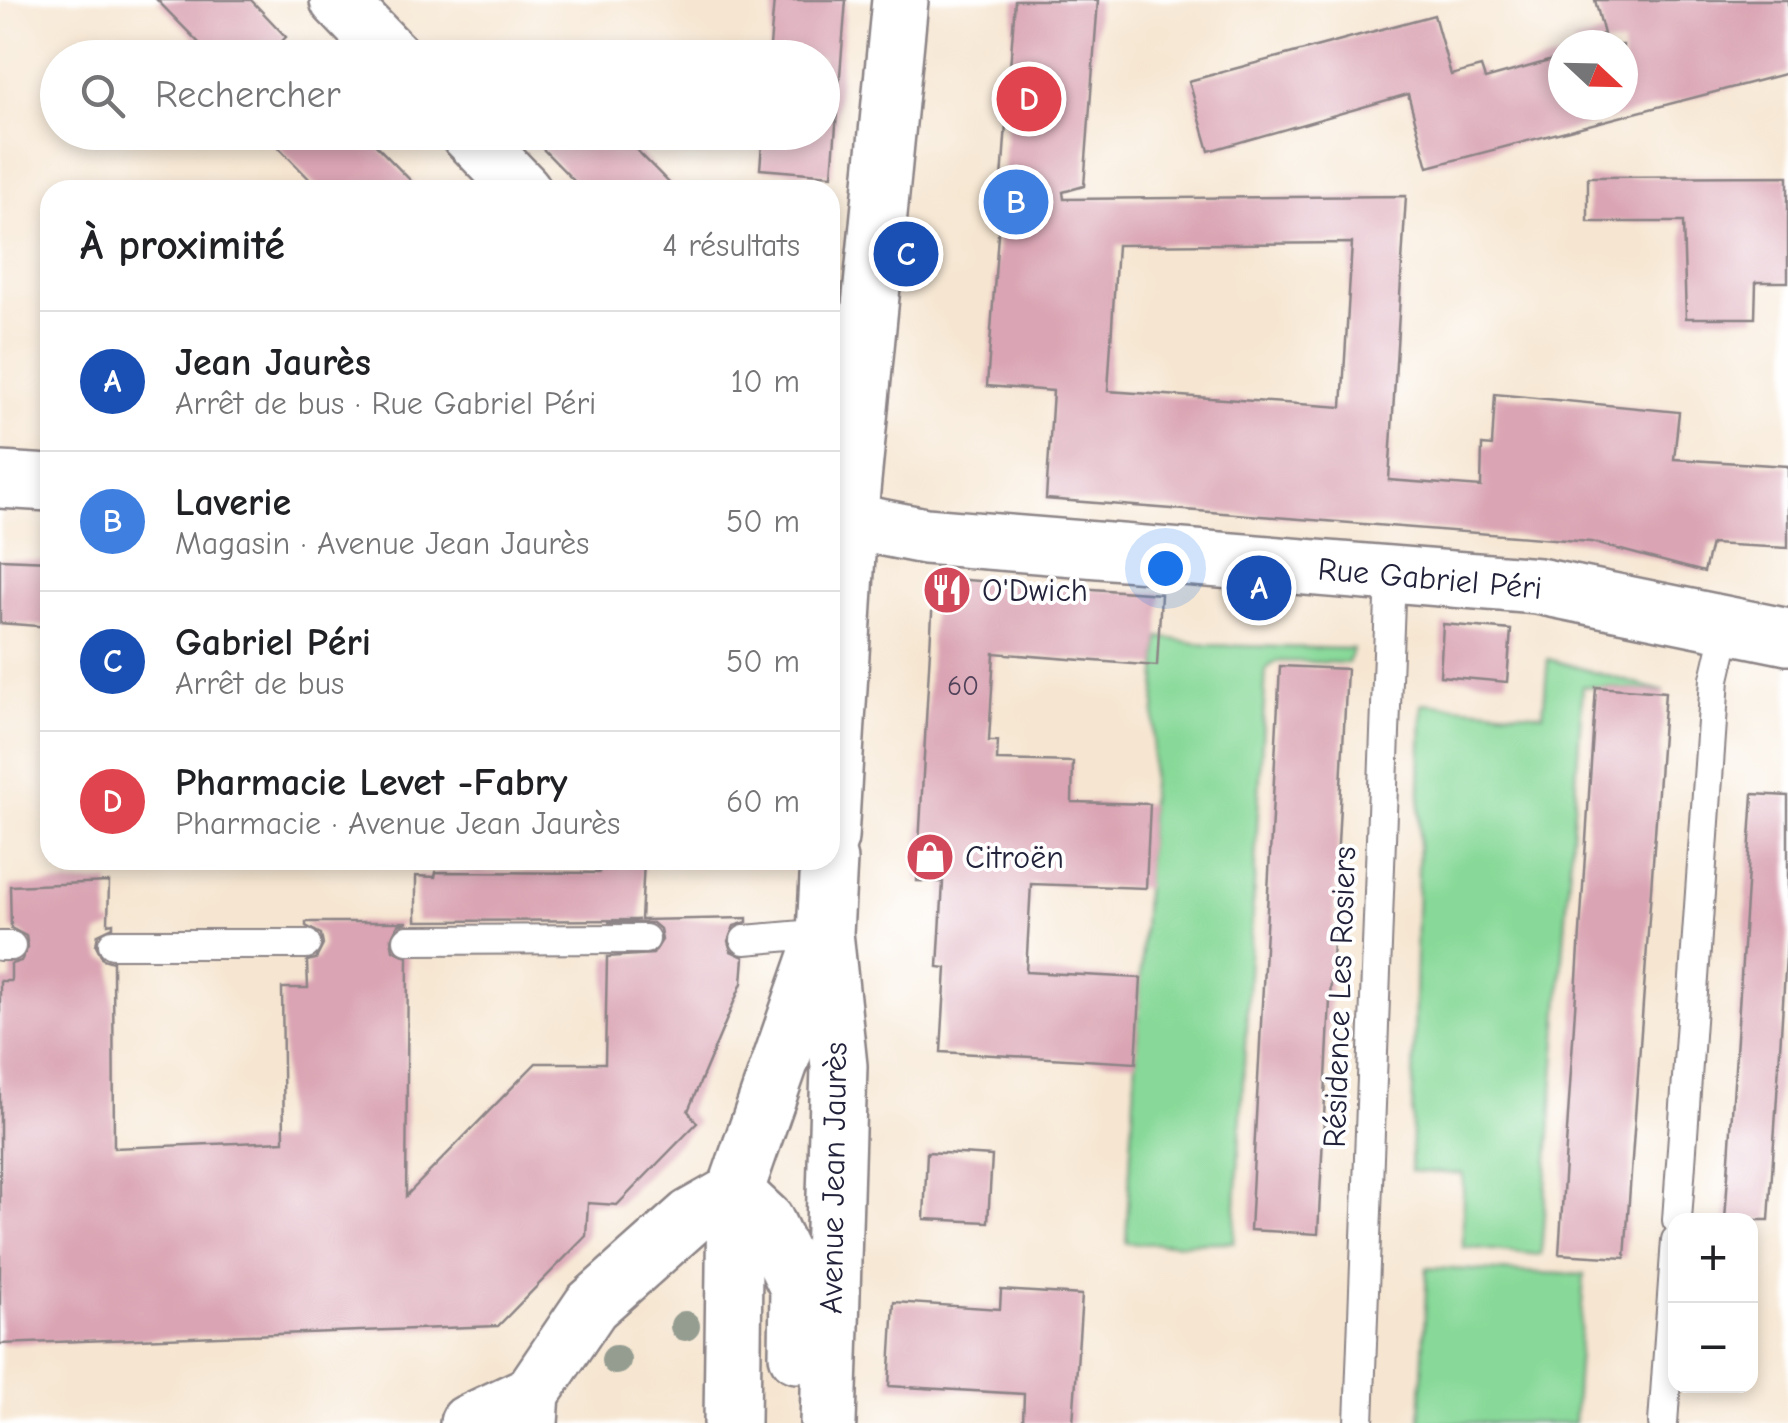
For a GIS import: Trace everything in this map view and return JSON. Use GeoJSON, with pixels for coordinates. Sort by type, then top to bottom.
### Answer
{"type":"FeatureCollection","features":[{"type":"Feature","properties":{"kind":"main road"},"geometry":{"type":"LineString","coordinates":[[338,0],[377,40]]}},
{"type":"Feature","properties":{"kind":"main road"},"geometry":{"type":"LineString","coordinates":[[840,483],[900,0]]}},
{"type":"Feature","properties":{"kind":"main road"},"geometry":{"type":"LineString","coordinates":[[484,150],[513,180]]}},
{"type":"Feature","properties":{"kind":"main road"},"geometry":{"type":"LineString","coordinates":[[0,480],[40,482]]}},
{"type":"Feature","properties":{"kind":"main road","name":"Rue Gabriel Péri"},"geometry":{"type":"LineString","coordinates":[[840,516],[925,536],[1538,586],[1788,637]]}},
{"type":"Feature","properties":{"kind":"main road","name":"Avenue Jean Jaurès"},"geometry":{"type":"LineString","coordinates":[[828,870],[825,933],[839,1066],[828,1423]]}},
{"type":"Feature","properties":{"kind":"main road","name":"Avenue Jean Jaurès"},"geometry":{"type":"LineString","coordinates":[[732,1423],[735,1192],[825,933]]}},
{"type":"Feature","properties":{"kind":"main road"},"geometry":{"type":"LineString","coordinates":[[468,1423],[531,1408],[590,1306],[692,1216],[735,1192],[766,1222],[798,1288],[796,1423]]}},
{"type":"Feature","properties":{"kind":"lane","name":"Résidence Les Rosiers"},"geometry":{"type":"LineString","coordinates":[[1360,1423],[1391,574]]}},
{"type":"Feature","properties":{"kind":"lane"},"geometry":{"type":"LineString","coordinates":[[1677,1213],[1715,678],[1728,623]]}},
{"type":"Feature","properties":{"kind":"lane"},"geometry":{"type":"LineString","coordinates":[[746,940],[825,933]]}},
{"type":"Feature","properties":{"kind":"lane"},"geometry":{"type":"LineString","coordinates":[[408,940],[645,938]]}},
{"type":"Feature","properties":{"kind":"lane"},"geometry":{"type":"LineString","coordinates":[[113,944],[306,944]]}},
{"type":"Feature","properties":{"kind":"lane"},"geometry":{"type":"LineString","coordinates":[[1663,1423],[1672,1303]]}},
{"type":"Feature","properties":{"kind":"green space"},"geometry":{"type":"Polygon","coordinates":[[[1159,637],[1207,645],[1353,649],[1348,663],[1277,661],[1266,669],[1234,1242],[1126,1243],[1159,637]]]}},
{"type":"Feature","properties":{"kind":"green space"},"geometry":{"type":"Polygon","coordinates":[[[1548,659],[1665,692],[1583,686],[1541,1255],[1463,1247],[1463,1174],[1411,1171],[1422,703],[1543,714],[1548,659]]]}},
{"type":"Feature","properties":{"kind":"green space"},"geometry":{"type":"Polygon","coordinates":[[[1427,1268],[1584,1275],[1574,1423],[1420,1423],[1427,1268]]]}},
{"type":"Feature","properties":{"kind":"building"},"geometry":{"type":"Polygon","coordinates":[[[157,0],[251,0],[286,37],[283,40],[196,40],[157,0]]]}},
{"type":"Feature","properties":{"kind":"building"},"geometry":{"type":"Polygon","coordinates":[[[774,0],[846,0],[840,75],[840,40],[771,40],[774,0]]]}},
{"type":"Feature","properties":{"kind":"building"},"geometry":{"type":"Polygon","coordinates":[[[1015,0],[1098,0],[1084,186],[1063,192],[1064,199],[1406,196],[1389,480],[1481,487],[1482,445],[1492,446],[1495,394],[1679,412],[1674,459],[1788,466],[1788,548],[1711,544],[1704,572],[1591,542],[1046,499],[1053,391],[987,386],[1015,0]],[[1352,243],[1117,245],[1108,391],[1342,407],[1352,243]]]}},
{"type":"Feature","properties":{"kind":"building"},"geometry":{"type":"Polygon","coordinates":[[[1595,0],[1788,0],[1788,73],[1638,112],[1638,30],[1603,30],[1595,0]]]}},
{"type":"Feature","properties":{"kind":"building"},"geometry":{"type":"Polygon","coordinates":[[[1434,15],[1451,75],[1481,67],[1485,79],[1548,61],[1548,120],[1608,120],[1428,167],[1408,94],[1209,151],[1189,81],[1434,15]]]}},
{"type":"Feature","properties":{"kind":"building"},"geometry":{"type":"Polygon","coordinates":[[[281,150],[381,150],[410,180],[310,180],[281,150]]]}},
{"type":"Feature","properties":{"kind":"building"},"geometry":{"type":"Polygon","coordinates":[[[544,150],[637,150],[666,180],[573,180],[544,150]]]}},
{"type":"Feature","properties":{"kind":"building"},"geometry":{"type":"Polygon","coordinates":[[[762,150],[834,150],[832,175],[760,169],[762,150]]]}},
{"type":"Feature","properties":{"kind":"building"},"geometry":{"type":"Polygon","coordinates":[[[1788,176],[1788,282],[1756,282],[1755,318],[1686,318],[1683,222],[1588,222],[1588,177],[1788,176]]]}},
{"type":"Feature","properties":{"kind":"building"},"geometry":{"type":"Polygon","coordinates":[[[0,559],[40,561],[40,626],[0,623],[0,559]]]}},
{"type":"Feature","properties":{"kind":"building"},"geometry":{"type":"Polygon","coordinates":[[[951,579],[1161,594],[1157,666],[994,653],[989,741],[998,741],[997,760],[1073,762],[1072,802],[1150,804],[1146,888],[1031,884],[1026,972],[1141,978],[1136,1063],[941,1052],[946,968],[938,967],[943,882],[917,881],[933,596],[951,579]]]}},
{"type":"Feature","properties":{"kind":"building"},"geometry":{"type":"Polygon","coordinates":[[[1443,624],[1511,630],[1507,682],[1440,676],[1443,624]]]}},
{"type":"Feature","properties":{"kind":"building"},"geometry":{"type":"Polygon","coordinates":[[[1280,666],[1347,669],[1318,1234],[1250,1230],[1280,666]]]}},
{"type":"Feature","properties":{"kind":"building"},"geometry":{"type":"Polygon","coordinates":[[[1596,687],[1665,692],[1625,1258],[1559,1254],[1596,687]]]}},
{"type":"Feature","properties":{"kind":"building"},"geometry":{"type":"Polygon","coordinates":[[[1753,794],[1788,796],[1788,925],[1769,1220],[1758,1220],[1758,1213],[1725,1213],[1753,794]]]}},
{"type":"Feature","properties":{"kind":"building"},"geometry":{"type":"Polygon","coordinates":[[[644,870],[641,920],[747,918],[747,922],[734,926],[728,941],[731,951],[744,957],[742,983],[688,1111],[697,1123],[617,1205],[588,1203],[586,1236],[498,1326],[0,1344],[0,981],[11,981],[11,964],[21,961],[28,947],[26,936],[11,928],[10,886],[109,882],[108,924],[113,923],[113,927],[98,934],[96,945],[103,959],[113,962],[114,1148],[284,1141],[282,988],[308,988],[307,961],[316,959],[323,945],[321,934],[306,926],[306,922],[408,922],[398,925],[391,939],[393,950],[408,957],[406,1196],[536,1063],[605,1063],[607,957],[653,954],[662,940],[660,929],[653,923],[608,922],[639,920],[416,921],[416,876],[435,877],[436,872],[644,870]]]}},
{"type":"Feature","properties":{"kind":"building"},"geometry":{"type":"Polygon","coordinates":[[[927,1152],[992,1156],[988,1222],[924,1219],[927,1152]]]}},
{"type":"Feature","properties":{"kind":"building"},"geometry":{"type":"Polygon","coordinates":[[[1001,1290],[1082,1295],[1073,1423],[1023,1423],[1024,1394],[889,1386],[894,1302],[1000,1309],[1001,1290]]]}},
{"type":"Feature","properties":{"kind":"place","name":"Pharmacie Levet -Fabry"},"geometry":{"type":"Point","coordinates":[1029,99]}},
{"type":"Feature","properties":{"kind":"place","name":"Laverie"},"geometry":{"type":"Point","coordinates":[1016,202]}},
{"type":"Feature","properties":{"kind":"place","name":"Gabriel Péri"},"geometry":{"type":"Point","coordinates":[906,254]}},
{"type":"Feature","properties":{"kind":"place","name":"Jean Jaurès"},"geometry":{"type":"Point","coordinates":[1259,588]}},
{"type":"Feature","properties":{"kind":"place","name":"O'Dwich"},"geometry":{"type":"Point","coordinates":[947,590]}},
{"type":"Feature","properties":{"kind":"place","name":"Citroën"},"geometry":{"type":"Point","coordinates":[930,857]}}]}
